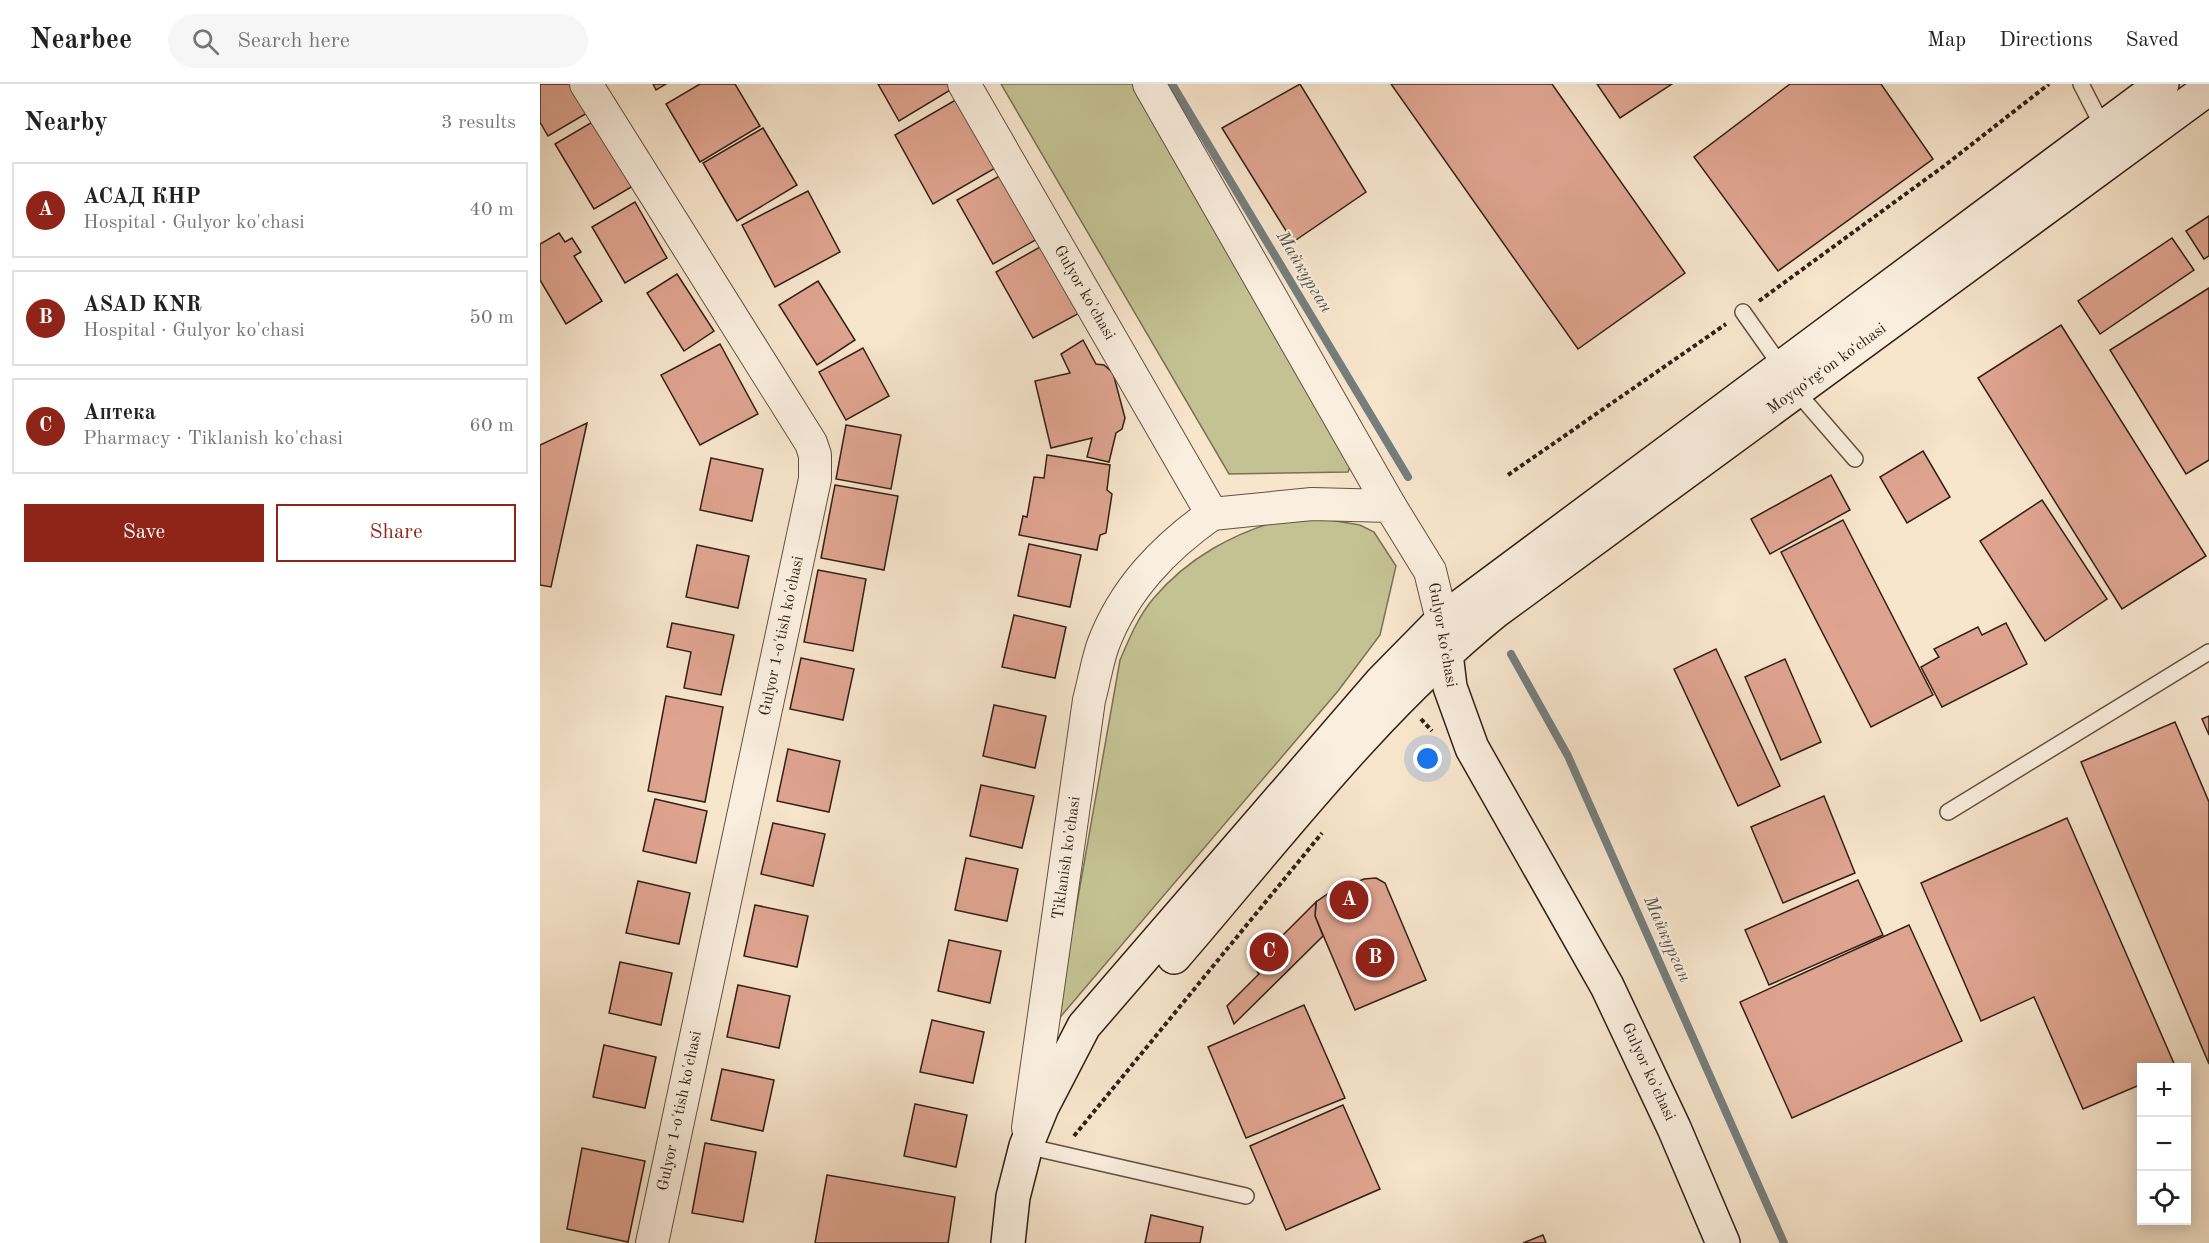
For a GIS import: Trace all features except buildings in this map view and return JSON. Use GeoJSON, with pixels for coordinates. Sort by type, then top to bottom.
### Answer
{"type":"FeatureCollection","features":[{"type":"Feature","properties":{"kind":"street","name":"Gulyor 1-o'tish ko'chasi"},"geometry":{"type":"LineString","coordinates":[[586,84],[811,443],[815,455],[815,479],[652,1243]]}},
{"type":"Feature","properties":{"kind":"street","name":"Gulyor ko'chasi"},"geometry":{"type":"LineString","coordinates":[[964,84],[1212,514]]}},
{"type":"Feature","properties":{"kind":"street","name":"Gulyor ko'chasi"},"geometry":{"type":"LineString","coordinates":[[1149,84],[1390,506],[1430,571],[1444,636],[1450,687],[1472,748],[1607,986],[1674,1128],[1723,1243]]}},
{"type":"Feature","properties":{"kind":"street","name":"Moyqoʻrgʻon koʻchasi"},"geometry":{"type":"LineString","coordinates":[[1789,379],[2103,126],[2162,84]]}},
{"type":"Feature","properties":{"kind":"street","name":"Moyqoʻrgʻon koʻchasi"},"geometry":{"type":"LineString","coordinates":[[1026,1146],[1042,1107],[1084,1026],[1382,681],[1789,379],[2209,88]]}},
{"type":"Feature","properties":{"kind":"street"},"geometry":{"type":"LineString","coordinates":[[1212,514],[1312,504],[1390,506]]}},
{"type":"Feature","properties":{"kind":"street","name":"Tiklanish ko'chasi"},"geometry":{"type":"LineString","coordinates":[[1008,1243],[1012,1197],[1026,1146],[1089,700],[1103,646],[1115,620],[1145,572],[1164,551],[1212,514]]}},
{"type":"Feature","properties":{"kind":"lane"},"geometry":{"type":"LineString","coordinates":[[2081,84],[2103,126]]}},
{"type":"Feature","properties":{"kind":"lane"},"geometry":{"type":"LineString","coordinates":[[1743,312],[1789,379],[1855,459]]}},
{"type":"Feature","properties":{"kind":"lane"},"geometry":{"type":"LineString","coordinates":[[1948,812],[2209,652]]}},
{"type":"Feature","properties":{"kind":"lane"},"geometry":{"type":"LineString","coordinates":[[1026,1146],[1246,1196]]}},
{"type":"Feature","properties":{"kind":"path"},"geometry":{"type":"LineString","coordinates":[[1508,475],[1743,312],[1944,166],[2049,84]]}},
{"type":"Feature","properties":{"kind":"path"},"geometry":{"type":"LineString","coordinates":[[1417,717],[1425,720],[1437,740]]}},
{"type":"Feature","properties":{"kind":"path"},"geometry":{"type":"LineString","coordinates":[[1060,1153],[1326,828]]}},
{"type":"Feature","properties":{"kind":"shaded area"},"geometry":{"type":"Polygon","coordinates":[[[1001,84],[1137,84],[1355,454],[1348,472],[1229,474],[1001,84]]]}},
{"type":"Feature","properties":{"kind":"shaded area"},"geometry":{"type":"Polygon","coordinates":[[[1285,519],[1330,520],[1360,525],[1374,532],[1396,566],[1380,635],[1338,691],[1056,1022],[1120,660],[1130,636],[1153,599],[1181,571],[1230,539],[1285,519]]]}},
{"type":"Feature","properties":{"kind":"waterway","name":"Майкурган"},"geometry":{"type":"LineString","coordinates":[[1172,84],[1408,477]]}},
{"type":"Feature","properties":{"kind":"waterway","name":"Майкурган"},"geometry":{"type":"LineString","coordinates":[[1511,654],[1568,756],[1784,1243]]}},
{"type":"Feature","properties":{"kind":"place","name":"АСАД КНР"},"geometry":{"type":"Point","coordinates":[1349,900]}},
{"type":"Feature","properties":{"kind":"place","name":"Аптека"},"geometry":{"type":"Point","coordinates":[1269,952]}},
{"type":"Feature","properties":{"kind":"place","name":"ASAD KNR"},"geometry":{"type":"Point","coordinates":[1375,958]}}]}
